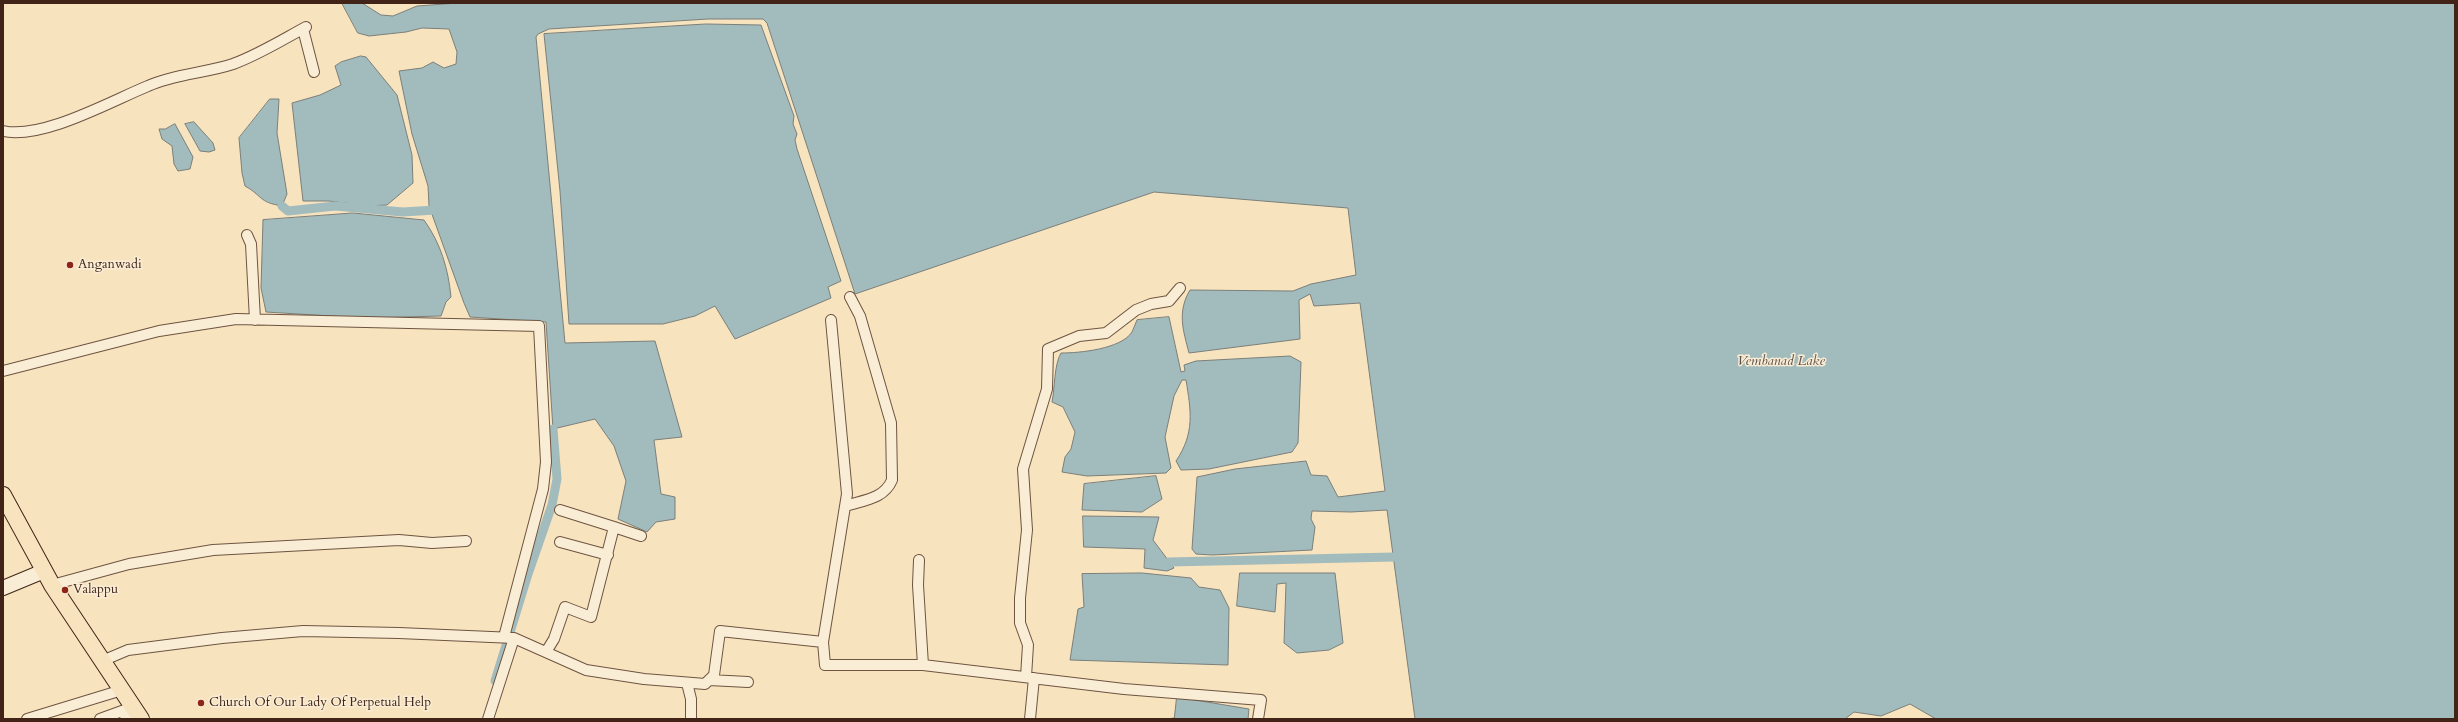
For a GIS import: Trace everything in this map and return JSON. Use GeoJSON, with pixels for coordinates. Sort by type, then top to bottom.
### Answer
{"type":"FeatureCollection","features":[{"type":"Feature","properties":{"kind":"main road"},"geometry":{"type":"LineString","coordinates":[[3,495],[7,515],[122,690],[134,715]]}},
{"type":"Feature","properties":{"kind":"main road"},"geometry":{"type":"LineString","coordinates":[[3,588],[48,578]]}},
{"type":"Feature","properties":{"kind":"street"},"geometry":{"type":"LineString","coordinates":[[3,131],[15,134],[40,130],[85,114],[148,85],[233,64],[304,28],[314,72]]}},
{"type":"Feature","properties":{"kind":"street"},"geometry":{"type":"LineString","coordinates":[[247,235],[251,244],[255,320]]}},
{"type":"Feature","properties":{"kind":"street"},"geometry":{"type":"LineString","coordinates":[[1030,719],[1028,645],[1020,624],[1020,598],[1027,530],[1023,469],[1047,389],[1048,349],[1079,336],[1106,333],[1136,310],[1152,304],[1169,301],[1180,288]]}},
{"type":"Feature","properties":{"kind":"street"},"geometry":{"type":"LineString","coordinates":[[845,506],[881,495],[888,489],[892,480],[891,423],[860,316],[850,297]]}},
{"type":"Feature","properties":{"kind":"street"},"geometry":{"type":"LineString","coordinates":[[3,371],[159,331],[236,319],[539,326],[546,462],[543,489],[509,637],[488,719]]}},
{"type":"Feature","properties":{"kind":"street"},"geometry":{"type":"LineString","coordinates":[[831,320],[847,494],[823,642],[826,664],[923,665],[1124,689],[1261,700],[1258,719]]}},
{"type":"Feature","properties":{"kind":"street"},"geometry":{"type":"LineString","coordinates":[[560,510],[641,536]]}},
{"type":"Feature","properties":{"kind":"street"},"geometry":{"type":"LineString","coordinates":[[546,652],[554,639],[564,607],[591,617],[614,527]]}},
{"type":"Feature","properties":{"kind":"street"},"geometry":{"type":"LineString","coordinates":[[48,578],[213,550],[399,540],[432,543],[466,540]]}},
{"type":"Feature","properties":{"kind":"street"},"geometry":{"type":"LineString","coordinates":[[560,542],[608,555]]}},
{"type":"Feature","properties":{"kind":"street"},"geometry":{"type":"LineString","coordinates":[[919,560],[918,585],[923,665]]}},
{"type":"Feature","properties":{"kind":"street"},"geometry":{"type":"LineString","coordinates":[[102,661],[128,650],[303,631],[509,637],[586,670],[644,679],[705,684],[714,674],[720,631],[823,642]]}},
{"type":"Feature","properties":{"kind":"street"},"geometry":{"type":"LineString","coordinates":[[709,680],[748,682]]}},
{"type":"Feature","properties":{"kind":"street"},"geometry":{"type":"LineString","coordinates":[[687,683],[692,699],[692,719]]}},
{"type":"Feature","properties":{"kind":"street"},"geometry":{"type":"LineString","coordinates":[[27,719],[122,690]]}},
{"type":"Feature","properties":{"kind":"street"},"geometry":{"type":"LineString","coordinates":[[100,719],[134,715]]}},
{"type":"Feature","properties":{"kind":"water","name":"Vembanad Lake"},"geometry":{"type":"Polygon","coordinates":[[[342,3],[362,3],[381,15],[393,16],[417,6],[458,3],[2455,3],[2455,719],[1936,719],[1910,704],[1881,716],[1854,712],[1845,719],[1415,719],[1387,510],[1351,512],[1312,511],[1311,519],[1315,527],[1312,550],[1212,555],[1196,554],[1192,549],[1197,477],[1235,469],[1306,461],[1311,475],[1327,476],[1338,497],[1385,491],[1360,303],[1314,306],[1310,294],[1299,300],[1300,339],[1189,353],[1183,329],[1182,314],[1186,298],[1190,290],[1293,291],[1311,284],[1356,275],[1348,208],[1154,192],[855,294],[767,23],[763,19],[708,19],[549,29],[538,34],[536,37],[565,343],[655,341],[682,437],[654,440],[661,494],[675,497],[675,519],[656,522],[647,532],[618,519],[626,481],[614,446],[595,419],[553,429],[546,322],[470,317],[464,303],[429,206],[428,186],[412,134],[399,71],[422,68],[433,62],[444,68],[456,64],[457,52],[449,29],[422,28],[406,32],[369,36],[358,33],[342,3]]]}},
{"type":"Feature","properties":{"kind":"water"},"geometry":{"type":"Polygon","coordinates":[[[706,24],[761,25],[794,116],[793,124],[797,134],[795,140],[797,149],[841,281],[828,287],[831,298],[735,339],[715,306],[695,316],[663,324],[569,324],[560,191],[544,34],[706,24]]]}},
{"type":"Feature","properties":{"kind":"water"},"geometry":{"type":"Polygon","coordinates":[[[361,56],[366,57],[397,95],[412,155],[413,183],[387,205],[368,206],[329,201],[303,201],[292,103],[320,95],[341,85],[335,66],[341,62],[361,56]]]}},
{"type":"Feature","properties":{"kind":"water"},"geometry":{"type":"Polygon","coordinates":[[[270,99],[279,99],[277,133],[287,194],[282,206],[264,201],[245,186],[242,173],[239,138],[270,99]]]}},
{"type":"Feature","properties":{"kind":"water"},"geometry":{"type":"Polygon","coordinates":[[[194,122],[213,143],[215,150],[209,152],[200,151],[185,124],[194,122]]]}},
{"type":"Feature","properties":{"kind":"water"},"geometry":{"type":"Polygon","coordinates":[[[175,124],[193,157],[190,169],[178,171],[174,164],[172,146],[162,139],[159,129],[165,129],[175,124]]]}},
{"type":"Feature","properties":{"kind":"water"},"geometry":{"type":"Polygon","coordinates":[[[353,213],[424,220],[439,247],[448,276],[451,297],[446,302],[441,316],[363,318],[266,312],[261,288],[263,220],[353,213]]]}},
{"type":"Feature","properties":{"kind":"water"},"geometry":{"type":"Polygon","coordinates":[[[1169,317],[1181,372],[1185,371],[1184,365],[1196,361],[1290,356],[1301,362],[1298,443],[1292,452],[1209,469],[1181,470],[1176,461],[1186,441],[1190,422],[1186,380],[1182,380],[1174,396],[1165,437],[1171,468],[1166,473],[1087,476],[1062,472],[1065,457],[1071,449],[1075,432],[1063,407],[1052,402],[1056,370],[1061,353],[1089,351],[1110,346],[1127,338],[1132,332],[1137,320],[1169,317]]]}},
{"type":"Feature","properties":{"kind":"water"},"geometry":{"type":"Polygon","coordinates":[[[1156,476],[1162,499],[1142,512],[1082,510],[1084,484],[1156,476]]]}},
{"type":"Feature","properties":{"kind":"water"},"geometry":{"type":"Polygon","coordinates":[[[1083,516],[1159,517],[1153,540],[1174,568],[1167,571],[1144,568],[1145,549],[1084,547],[1083,516]]]}},
{"type":"Feature","properties":{"kind":"water"},"geometry":{"type":"Polygon","coordinates":[[[1142,573],[1191,578],[1199,587],[1220,590],[1229,608],[1228,665],[1070,660],[1078,609],[1084,607],[1082,574],[1142,573]]]}},
{"type":"Feature","properties":{"kind":"water"},"geometry":{"type":"Polygon","coordinates":[[[1240,573],[1335,573],[1343,643],[1329,650],[1297,653],[1284,643],[1286,583],[1277,584],[1275,612],[1237,606],[1240,573]]]}},
{"type":"Feature","properties":{"kind":"water"},"geometry":{"type":"Polygon","coordinates":[[[1177,697],[1249,709],[1248,719],[1167,719],[1174,718],[1177,697]]]}},
{"type":"Feature","properties":{"kind":"waterway"},"geometry":{"type":"LineString","coordinates":[[282,206],[288,211],[335,206],[403,212],[435,210]]}},
{"type":"Feature","properties":{"kind":"waterway"},"geometry":{"type":"LineString","coordinates":[[495,681],[528,574],[552,505],[557,479],[553,429]]}},
{"type":"Feature","properties":{"kind":"waterway"},"geometry":{"type":"LineString","coordinates":[[1169,562],[1394,557]]}},
{"type":"Feature","properties":{"kind":"place","name":"Anganwadi"},"geometry":{"type":"Point","coordinates":[70,265]}},
{"type":"Feature","properties":{"kind":"place","name":"Valappu"},"geometry":{"type":"Point","coordinates":[65,590]}},
{"type":"Feature","properties":{"kind":"place","name":"Church Of Our Lady Of Perpetual Help"},"geometry":{"type":"Point","coordinates":[201,703]}}]}
